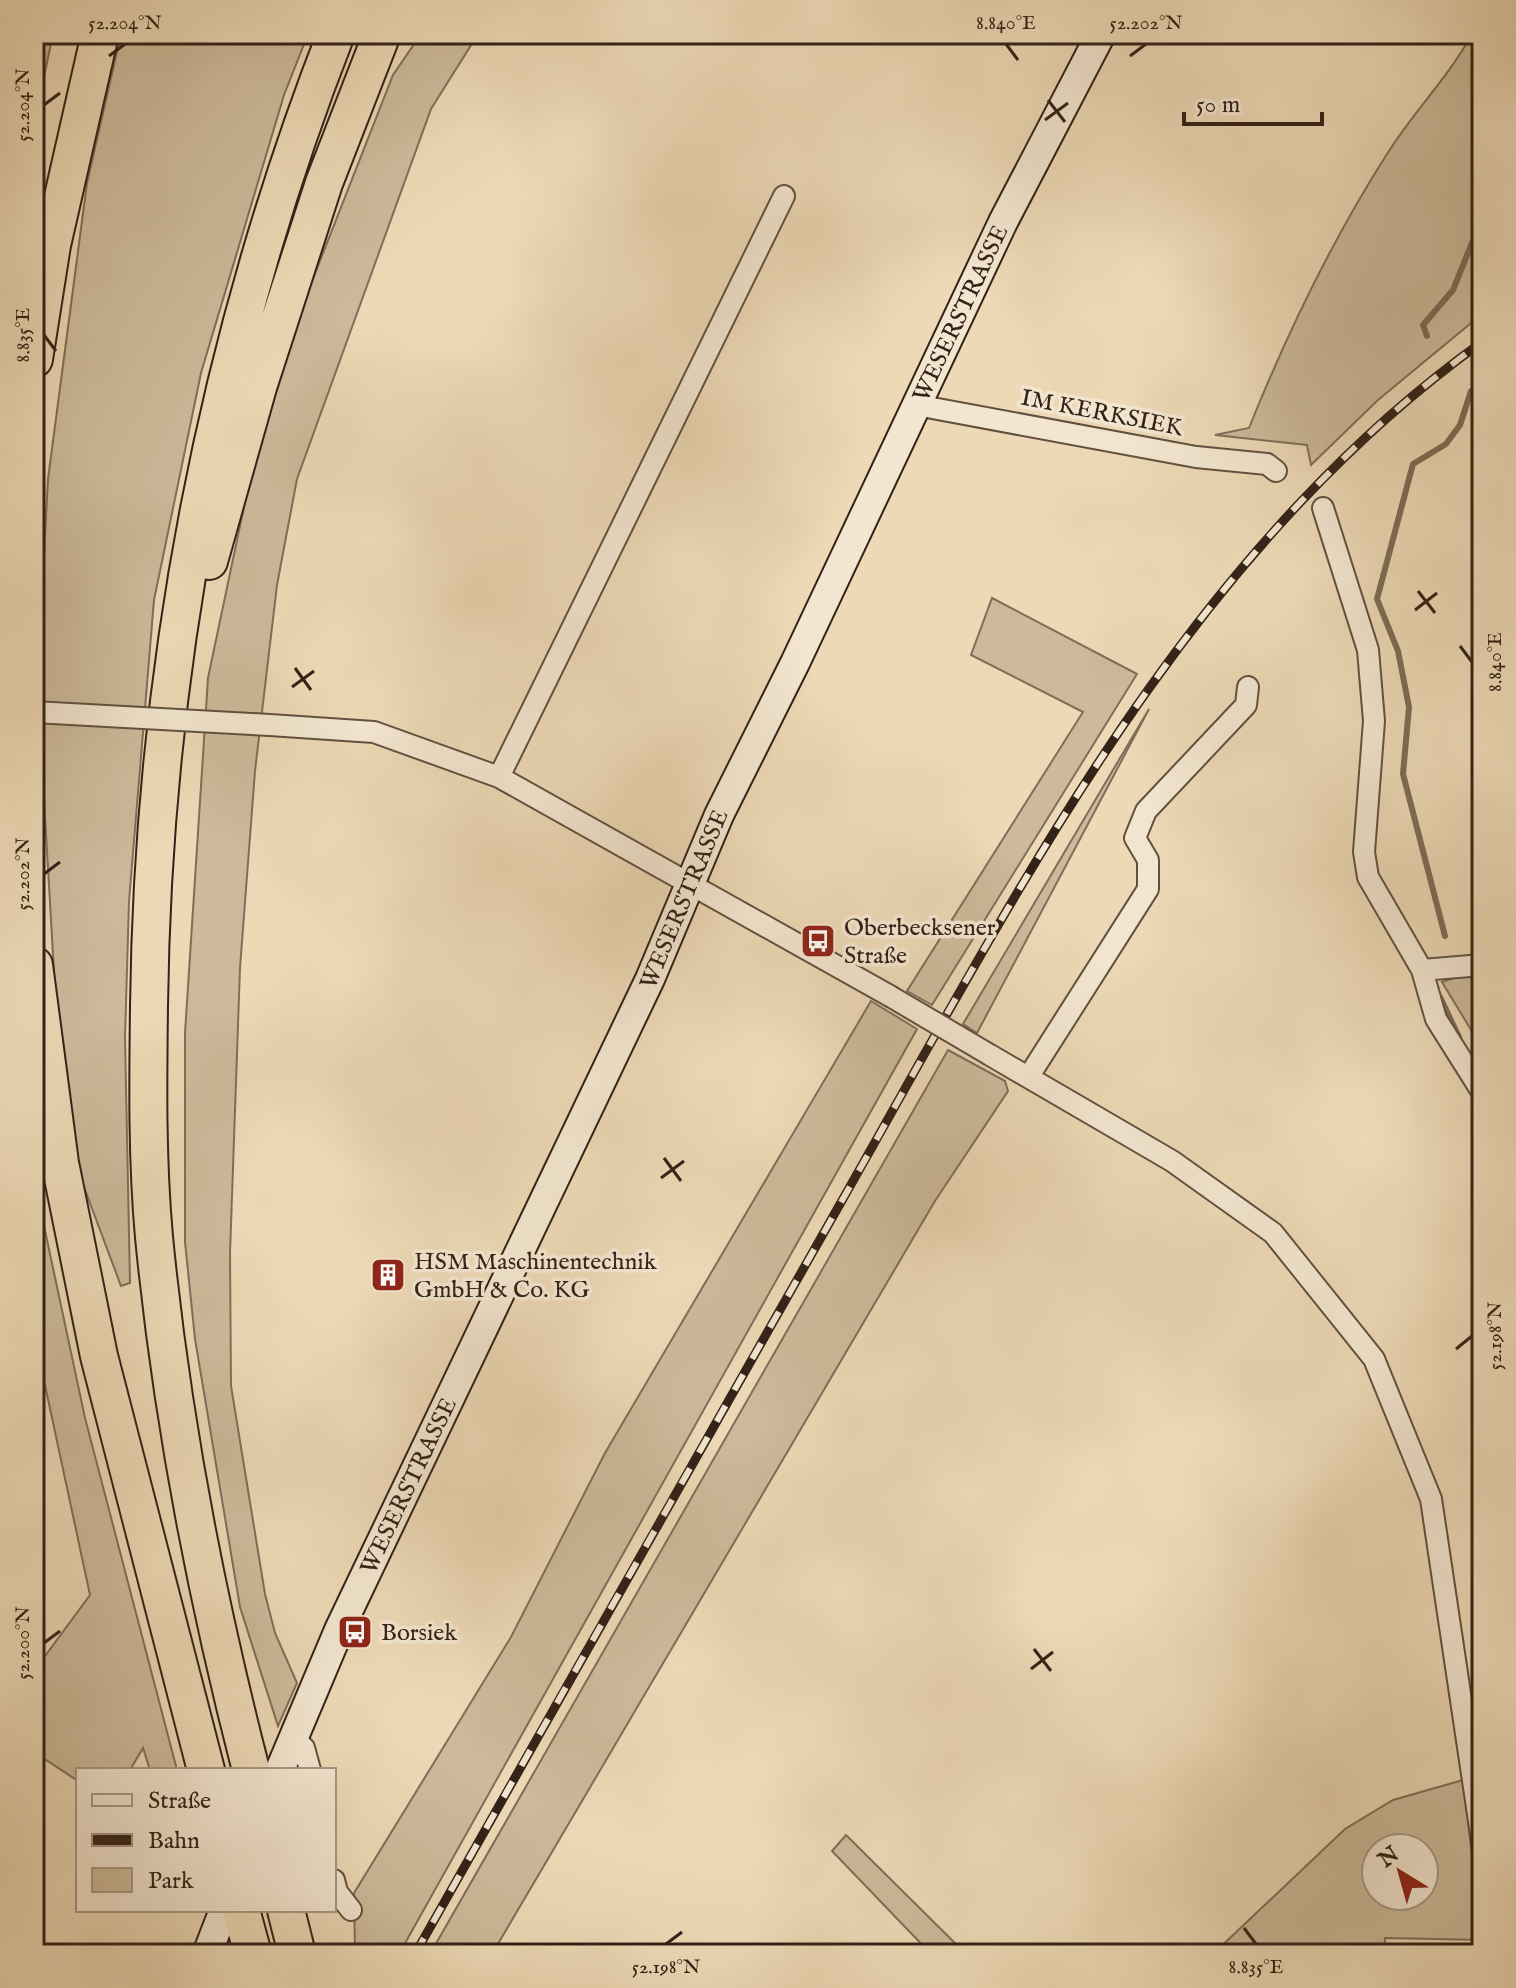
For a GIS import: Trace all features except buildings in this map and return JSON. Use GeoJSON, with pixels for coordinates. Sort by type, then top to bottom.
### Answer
{"type":"FeatureCollection","features":[{"type":"Feature","properties":{"kind":"highway"},"geometry":{"type":"LineString","coordinates":[[52,245],[54,136],[75,34]]}},
{"type":"Feature","properties":{"kind":"highway"},"geometry":{"type":"LineString","coordinates":[[34,359],[52,245],[100,34]]}},
{"type":"Feature","properties":{"kind":"highway"},"geometry":{"type":"LineString","coordinates":[[276,1760],[210,1611],[190,1507],[154,1236],[148,1133],[150,903],[171,667],[210,445],[230,360],[336,34]]}},
{"type":"Feature","properties":{"kind":"highway"},"geometry":{"type":"LineString","coordinates":[[171,667],[216,542],[258,387],[324,183],[382,34]]}},
{"type":"Feature","properties":{"kind":"highway"},"geometry":{"type":"LineString","coordinates":[[324,183],[409,34]]}},
{"type":"Feature","properties":{"kind":"highway"},"geometry":{"type":"LineString","coordinates":[[34,965],[60,1163],[99,1356],[205,1768]]}},
{"type":"Feature","properties":{"kind":"highway"},"geometry":{"type":"LineString","coordinates":[[242,1912],[253,1954]]}},
{"type":"Feature","properties":{"kind":"highway"},"geometry":{"type":"LineString","coordinates":[[286,1912],[297,1954]]}},
{"type":"Feature","properties":{"kind":"street","name":"WESERSTRASSE"},"geometry":{"type":"LineString","coordinates":[[276,1760],[650,979],[688,882],[1003,222],[1101,34]]}},
{"type":"Feature","properties":{"kind":"street"},"geometry":{"type":"LineString","coordinates":[[499,777],[784,196]]}},
{"type":"Feature","properties":{"kind":"street","name":"IM KERKSIEK"},"geometry":{"type":"LineString","coordinates":[[916,405],[1196,457],[1267,464],[1276,471]]}},
{"type":"Feature","properties":{"kind":"street"},"geometry":{"type":"LineString","coordinates":[[1323,508],[1368,650],[1374,721],[1364,852],[1368,877],[1422,970],[1436,1019],[1482,1092]]}},
{"type":"Feature","properties":{"kind":"street"},"geometry":{"type":"LineString","coordinates":[[1029,1076],[1148,889],[1148,860],[1135,838],[1138,824],[1146,811],[1246,705],[1248,687]]}},
{"type":"Feature","properties":{"kind":"street"},"geometry":{"type":"LineString","coordinates":[[34,712],[374,732],[499,777],[1029,1076],[1172,1161],[1273,1233],[1374,1359],[1431,1499],[1473,1722],[1482,1841]]}},
{"type":"Feature","properties":{"kind":"street"},"geometry":{"type":"LineString","coordinates":[[1422,970],[1482,965]]}},
{"type":"Feature","properties":{"kind":"street"},"geometry":{"type":"LineString","coordinates":[[276,1760],[304,1748],[309,1768]]}},
{"type":"Feature","properties":{"kind":"street"},"geometry":{"type":"LineString","coordinates":[[336,1888],[351,1910]]}},
{"type":"Feature","properties":{"kind":"street"},"geometry":{"type":"LineString","coordinates":[[208,1952],[223,1912]]}},
{"type":"Feature","properties":{"kind":"green space"},"geometry":{"type":"Polygon","coordinates":[[[34,34],[53,34],[34,124],[34,34]]]}},
{"type":"Feature","properties":{"kind":"green space"},"geometry":{"type":"Polygon","coordinates":[[[121,34],[308,34],[284,95],[201,373],[154,600],[129,901],[125,1038],[130,1283],[121,1286],[81,1179],[69,1105],[56,1006],[40,731],[41,612],[48,479],[87,183],[121,34]]]}},
{"type":"Feature","properties":{"kind":"green space"},"geometry":{"type":"Polygon","coordinates":[[[421,34],[478,34],[431,109],[297,479],[277,585],[255,771],[240,968],[230,1253],[231,1386],[265,1594],[275,1633],[297,1683],[278,1726],[240,1607],[195,1339],[185,1242],[185,1033],[208,678],[268,393],[393,75],[421,34]]]}},
{"type":"Feature","properties":{"kind":"green space"},"geometry":{"type":"Polygon","coordinates":[[[1472,34],[1482,34],[1482,314],[1378,400],[1311,465],[1307,445],[1215,435],[1249,428],[1295,323],[1348,219],[1397,139],[1472,34]]]}},
{"type":"Feature","properties":{"kind":"green space"},"geometry":{"type":"Polygon","coordinates":[[[992,598],[1137,674],[932,1005],[907,991],[1083,712],[971,655],[992,598]]]}},
{"type":"Feature","properties":{"kind":"green space"},"geometry":{"type":"Polygon","coordinates":[[[1149,709],[977,1033],[963,1024],[1149,709]]]}},
{"type":"Feature","properties":{"kind":"green space"},"geometry":{"type":"Polygon","coordinates":[[[1482,968],[1482,1048],[1442,982],[1482,968]]]}},
{"type":"Feature","properties":{"kind":"green space"},"geometry":{"type":"Polygon","coordinates":[[[871,1001],[917,1029],[399,1954],[355,1954],[354,1893],[511,1637],[605,1453],[871,1001]]]}},
{"type":"Feature","properties":{"kind":"green space"},"geometry":{"type":"Polygon","coordinates":[[[948,1050],[1005,1081],[1008,1091],[935,1201],[492,1954],[430,1954],[948,1050]]]}},
{"type":"Feature","properties":{"kind":"green space"},"geometry":{"type":"Polygon","coordinates":[[[34,1179],[85,1418],[176,1768],[149,1768],[143,1748],[131,1768],[76,1768],[76,1780],[34,1752],[34,1671],[90,1595],[34,1334],[34,1179]]]}},
{"type":"Feature","properties":{"kind":"green space"},"geometry":{"type":"Polygon","coordinates":[[[1463,1780],[1482,1940],[1385,1938],[1384,1954],[1213,1954],[1345,1829],[1393,1800],[1463,1780]]]}},
{"type":"Feature","properties":{"kind":"green space"},"geometry":{"type":"Polygon","coordinates":[[[846,1835],[966,1954],[931,1954],[832,1851],[846,1835]]]}},
{"type":"Feature","properties":{"kind":"waterway"},"geometry":{"type":"LineString","coordinates":[[1427,336],[1423,325],[1453,290],[1482,218]]}},
{"type":"Feature","properties":{"kind":"waterway"},"geometry":{"type":"LineString","coordinates":[[1445,936],[1403,774],[1409,707],[1398,651],[1377,599],[1413,464],[1446,444],[1460,425],[1471,391]]}},
{"type":"Feature","properties":{"kind":"waterway"},"geometry":{"type":"LineString","coordinates":[[1440,997],[1459,1037]]}},
{"type":"Feature","properties":{"kind":"railway"},"geometry":{"type":"LineString","coordinates":[[415,1954],[976,963],[1045,846],[1118,733],[1196,624],[1282,522],[1377,427],[1482,342]]}},
{"type":"Feature","properties":{"kind":"place","name":"Oberbecksener Straße"},"geometry":{"type":"Point","coordinates":[818,941]}},
{"type":"Feature","properties":{"kind":"place","name":"HSM Maschinentechnik GmbH & Co. KG"},"geometry":{"type":"Point","coordinates":[388,1275]}},
{"type":"Feature","properties":{"kind":"place","name":"Borsiek"},"geometry":{"type":"Point","coordinates":[355,1632]}}]}
